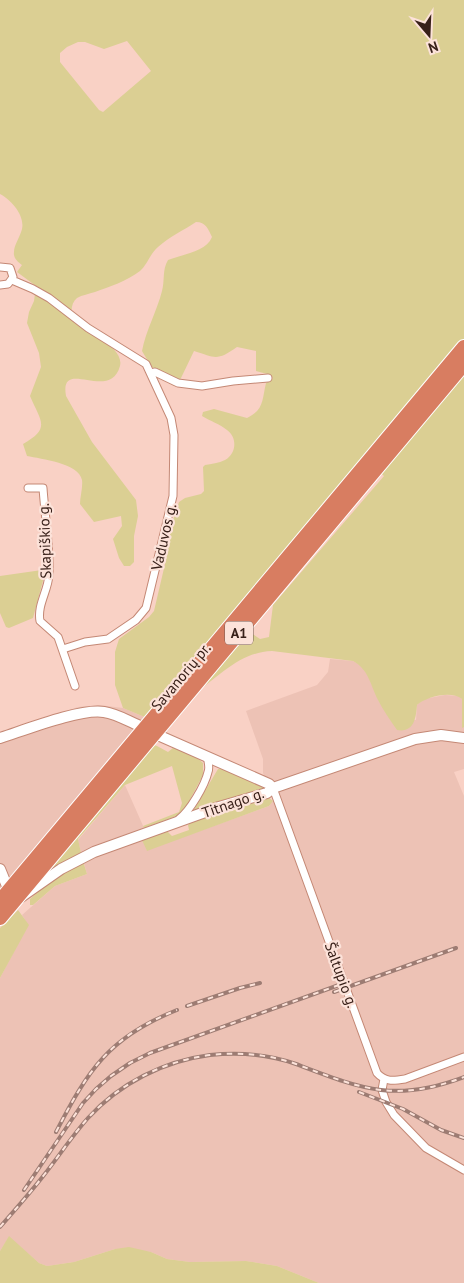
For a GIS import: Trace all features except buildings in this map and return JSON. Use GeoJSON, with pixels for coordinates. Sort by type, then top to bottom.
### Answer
{"type":"FeatureCollection","features":[{"type":"Feature","properties":{"kind":"highway","name":"Savanorių pr."},"geometry":{"type":"LineString","coordinates":[[0,918],[8,898],[464,347]]}},
{"type":"Feature","properties":{"kind":"highway","name":"Savanorių pr."},"geometry":{"type":"LineString","coordinates":[[8,898],[464,364]]}},
{"type":"Feature","properties":{"kind":"street","name":"Vaduvos g."},"geometry":{"type":"LineString","coordinates":[[0,267],[10,268],[13,274],[12,280],[33,288],[50,298],[88,328],[146,364],[174,428],[173,496],[149,603],[136,620],[115,635],[104,640],[84,642],[63,649]]}},
{"type":"Feature","properties":{"kind":"street"},"geometry":{"type":"LineString","coordinates":[[0,285],[8,284],[12,280]]}},
{"type":"Feature","properties":{"kind":"street","name":"Vaduvos g."},"geometry":{"type":"LineString","coordinates":[[151,373],[155,372],[178,383],[202,386],[268,378]]}},
{"type":"Feature","properties":{"kind":"street","name":"Skapiškio g."},"geometry":{"type":"LineString","coordinates":[[28,488],[43,488],[49,576],[40,608],[40,621],[44,626],[55,632],[63,649],[75,686]]}},
{"type":"Feature","properties":{"kind":"street"},"geometry":{"type":"LineString","coordinates":[[0,738],[86,712],[113,714],[140,726]]}},
{"type":"Feature","properties":{"kind":"street","name":"Titnago g."},"geometry":{"type":"LineString","coordinates":[[8,898],[94,852],[219,807],[267,793],[273,788],[415,739],[441,735],[464,738]]}},
{"type":"Feature","properties":{"kind":"street"},"geometry":{"type":"LineString","coordinates":[[160,736],[269,784],[273,788]]}},
{"type":"Feature","properties":{"kind":"street"},"geometry":{"type":"LineString","coordinates":[[172,824],[185,814],[206,779],[209,770],[207,756]]}},
{"type":"Feature","properties":{"kind":"street","name":"Šaltupio g."},"geometry":{"type":"LineString","coordinates":[[273,788],[374,1068],[379,1076],[384,1079]]}},
{"type":"Feature","properties":{"kind":"street"},"geometry":{"type":"LineString","coordinates":[[0,869],[8,898]]}},
{"type":"Feature","properties":{"kind":"street"},"geometry":{"type":"LineString","coordinates":[[464,1057],[405,1079],[394,1081],[384,1079],[382,1090],[386,1102],[394,1114],[426,1148],[464,1170]]}},
{"type":"Feature","properties":{"kind":"shaded area"},"geometry":{"type":"Polygon","coordinates":[[[0,0],[464,0],[464,727],[462,728],[462,699],[457,696],[445,695],[432,697],[421,702],[417,705],[415,719],[411,727],[397,730],[380,704],[366,673],[353,661],[272,651],[261,652],[241,660],[197,692],[248,635],[251,633],[260,639],[269,637],[273,605],[384,476],[365,458],[147,718],[123,708],[115,685],[115,652],[119,639],[149,617],[154,611],[172,523],[179,502],[185,498],[201,494],[204,491],[203,467],[205,465],[218,463],[232,454],[234,441],[231,433],[202,416],[203,412],[214,409],[247,418],[257,412],[263,399],[266,383],[273,378],[256,371],[256,351],[237,347],[225,355],[216,357],[194,351],[181,378],[174,386],[164,380],[142,351],[162,291],[166,264],[168,260],[193,252],[209,242],[212,237],[206,226],[202,223],[196,222],[162,243],[135,275],[75,300],[72,308],[74,319],[109,345],[120,359],[120,366],[115,376],[106,381],[70,380],[66,385],[66,396],[92,442],[136,500],[138,516],[134,536],[134,562],[130,566],[124,566],[119,558],[113,539],[122,526],[121,516],[94,522],[80,504],[82,480],[79,474],[74,469],[59,463],[27,456],[23,444],[37,433],[41,424],[30,396],[41,367],[39,353],[27,323],[34,301],[36,286],[17,272],[22,265],[15,258],[14,252],[22,229],[21,218],[13,204],[0,194],[0,0]],[[127,41],[104,49],[85,42],[78,42],[60,53],[60,62],[99,110],[103,112],[151,71],[127,41]]]}},
{"type":"Feature","properties":{"kind":"shaded area"},"geometry":{"type":"Polygon","coordinates":[[[42,570],[44,577],[33,618],[9,628],[6,627],[0,613],[0,576],[42,570]]]}},
{"type":"Feature","properties":{"kind":"shaded area"},"geometry":{"type":"Polygon","coordinates":[[[330,659],[353,661],[362,666],[388,716],[416,720],[417,705],[424,699],[445,695],[459,696],[462,699],[464,769],[454,772],[464,796],[464,1283],[319,1283],[277,1266],[246,1261],[190,1262],[167,1259],[151,1252],[115,1249],[74,1262],[47,1266],[39,1263],[9,1237],[0,1251],[0,978],[28,925],[22,915],[55,886],[87,874],[78,840],[125,785],[144,828],[138,830],[147,850],[269,806],[273,801],[263,773],[263,759],[246,711],[317,685],[328,672],[330,659]]]}},
{"type":"Feature","properties":{"kind":"shaded area"},"geometry":{"type":"Polygon","coordinates":[[[99,705],[123,708],[147,718],[0,893],[0,734],[78,707],[99,705]]]}},
{"type":"Feature","properties":{"kind":"shaded area"},"geometry":{"type":"Polygon","coordinates":[[[154,745],[168,752],[173,748],[195,756],[203,763],[203,775],[184,811],[179,815],[144,828],[143,826],[179,812],[182,803],[172,766],[125,785],[78,839],[81,853],[46,876],[42,874],[154,745]]]}},
{"type":"Feature","properties":{"kind":"shaded area"},"geometry":{"type":"Polygon","coordinates":[[[218,769],[223,769],[265,790],[193,811],[218,769]]]}},
{"type":"Feature","properties":{"kind":"shaded area"},"geometry":{"type":"Polygon","coordinates":[[[268,797],[273,801],[269,806],[147,851],[141,838],[167,831],[172,836],[189,830],[188,825],[190,823],[210,813],[268,797]]]}},
{"type":"Feature","properties":{"kind":"shaded area"},"geometry":{"type":"Polygon","coordinates":[[[83,861],[87,874],[55,886],[33,905],[30,905],[30,899],[47,884],[83,861]]]}},
{"type":"Feature","properties":{"kind":"shaded area"},"geometry":{"type":"Polygon","coordinates":[[[18,910],[29,925],[0,978],[0,928],[18,910]]]}},
{"type":"Feature","properties":{"kind":"shaded area"},"geometry":{"type":"Polygon","coordinates":[[[9,1236],[39,1263],[47,1266],[74,1262],[115,1249],[129,1247],[151,1252],[167,1259],[190,1262],[246,1261],[277,1266],[319,1283],[0,1283],[0,1251],[9,1236]]]}},
{"type":"Feature","properties":{"kind":"railway"},"geometry":{"type":"LineString","coordinates":[[334,992],[456,948]]}},
{"type":"Feature","properties":{"kind":"railway"},"geometry":{"type":"LineString","coordinates":[[187,1006],[260,983]]}},
{"type":"Feature","properties":{"kind":"railway"},"geometry":{"type":"LineString","coordinates":[[24,1190],[83,1103],[111,1076],[130,1063],[150,1053],[339,985]]}},
{"type":"Feature","properties":{"kind":"railway"},"geometry":{"type":"LineString","coordinates":[[56,1132],[90,1073],[103,1058],[117,1044],[134,1032],[154,1020],[177,1010]]}},
{"type":"Feature","properties":{"kind":"railway"},"geometry":{"type":"LineString","coordinates":[[0,1227],[39,1182],[82,1125],[101,1105],[129,1084],[176,1062],[221,1054],[264,1056],[360,1086],[398,1091],[440,1085],[464,1077]]}},
{"type":"Feature","properties":{"kind":"railway"},"geometry":{"type":"LineString","coordinates":[[359,1092],[403,1109],[441,1130],[464,1138]]}}]}
